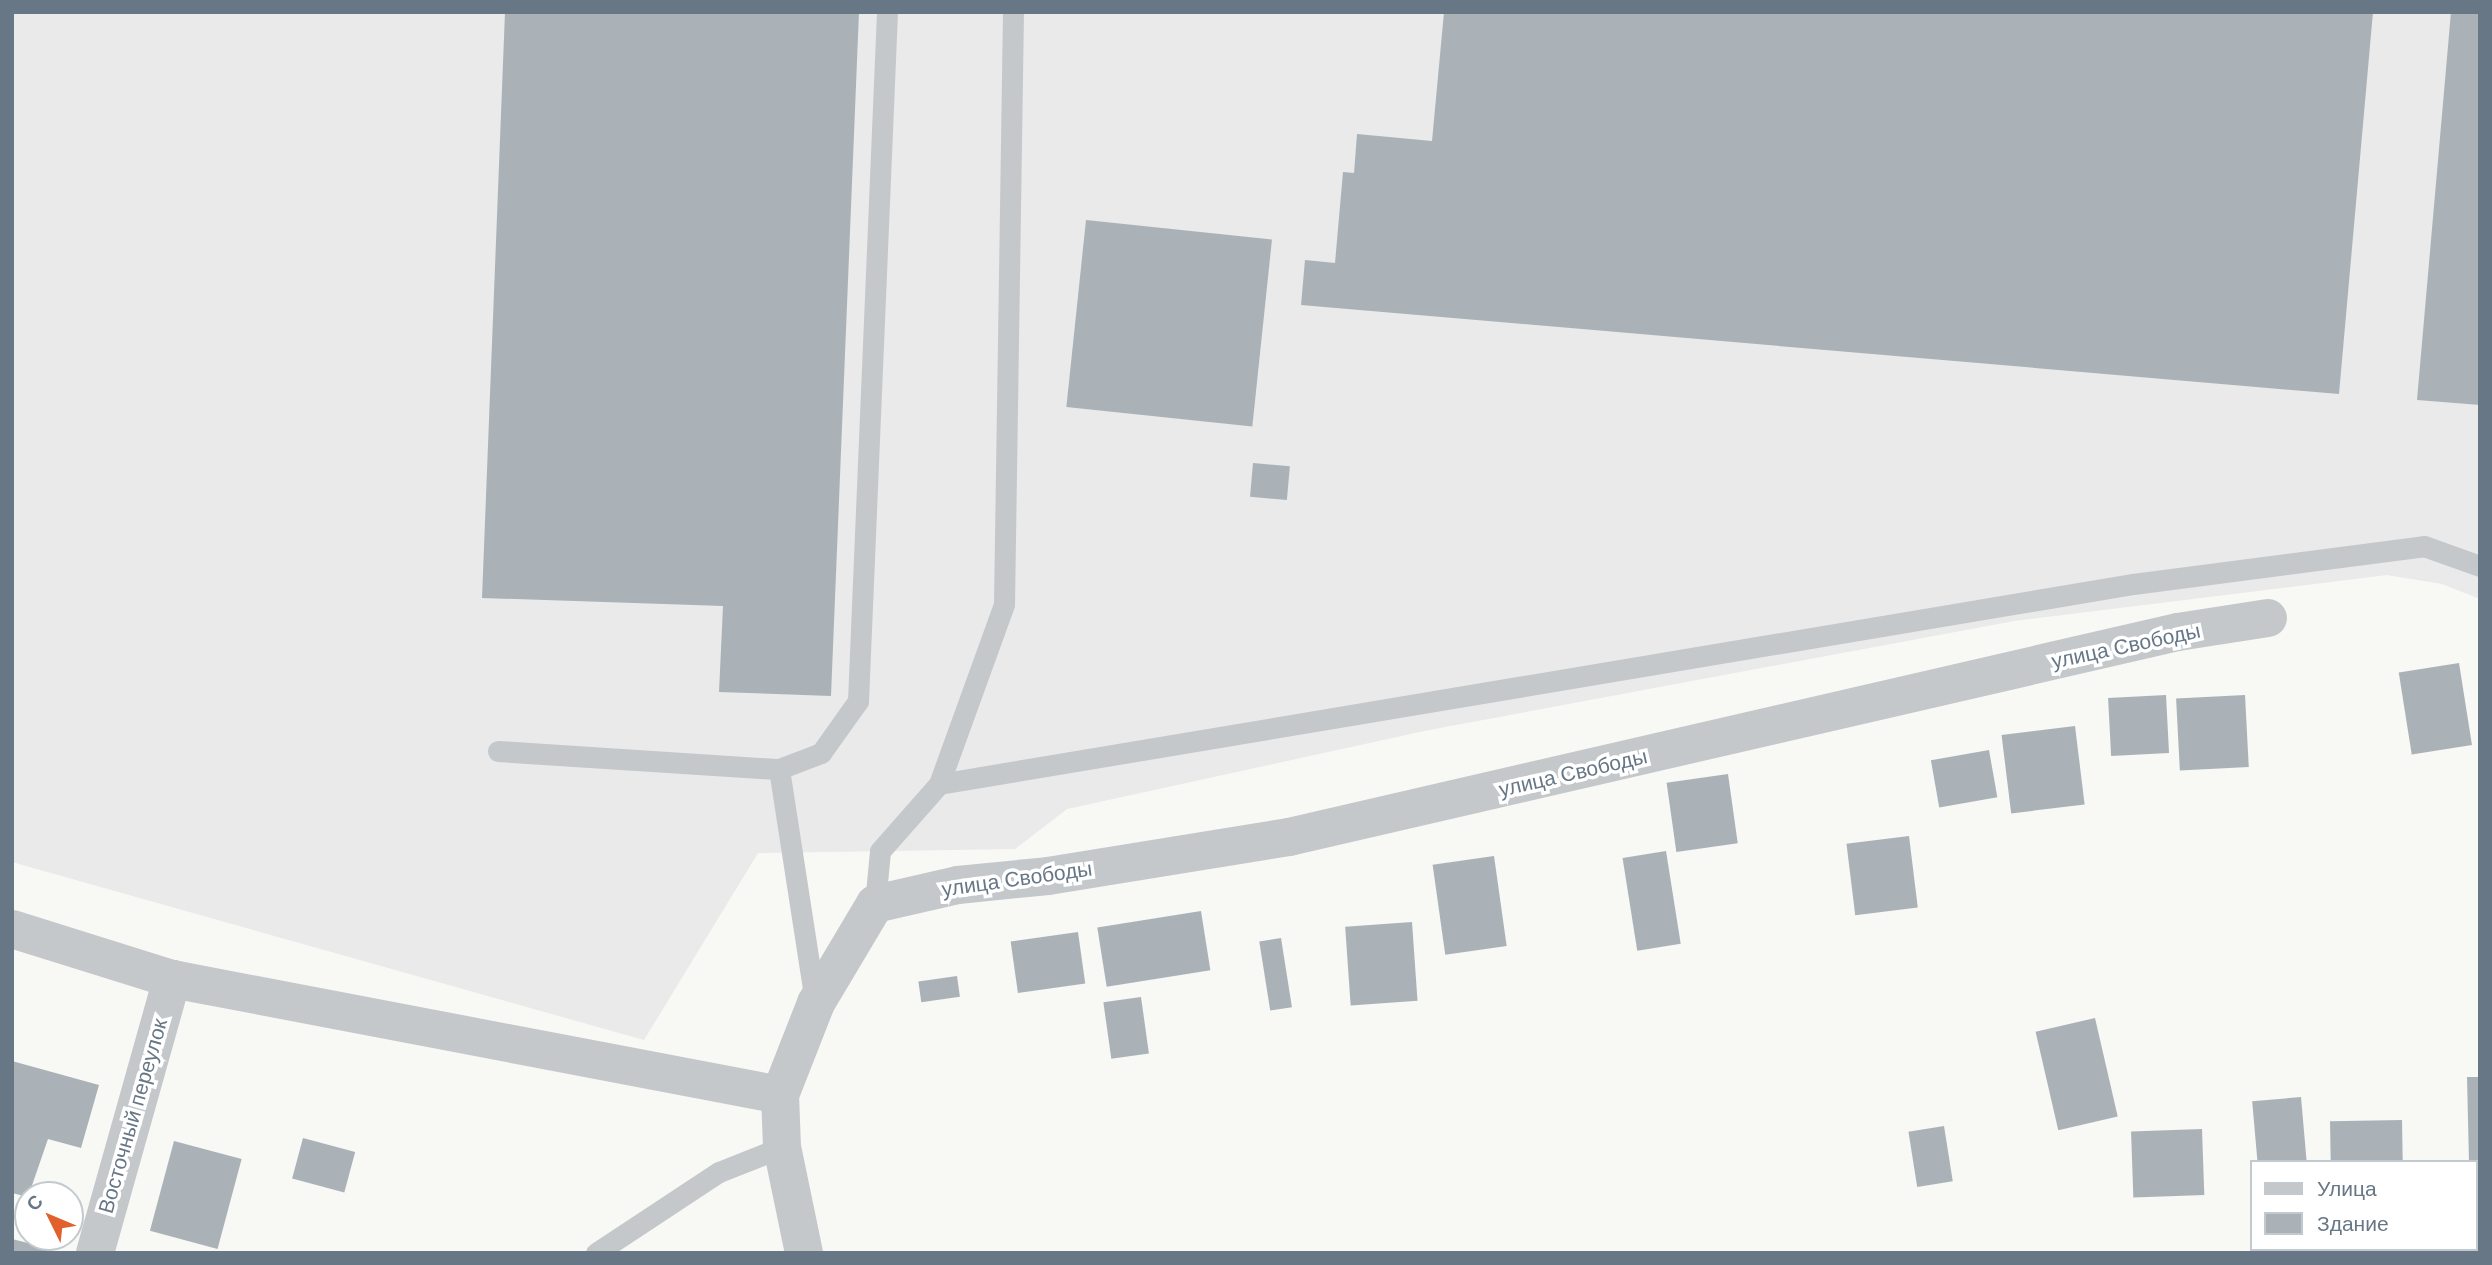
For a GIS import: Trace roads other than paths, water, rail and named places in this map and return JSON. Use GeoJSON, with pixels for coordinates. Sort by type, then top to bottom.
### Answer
{"type":"FeatureCollection","features":[{"type":"Feature","properties":{"kind":"street","name":"улица Свободы"},"geometry":{"type":"LineString","coordinates":[[875,904],[958,885],[1048,876],[1289,837],[2178,632],[2268,618]]}},
{"type":"Feature","properties":{"kind":"street"},"geometry":{"type":"LineString","coordinates":[[804,1253],[782,1147],[779,1095],[816,1003],[875,904]]}},
{"type":"Feature","properties":{"kind":"street"},"geometry":{"type":"LineString","coordinates":[[12,929],[172,979],[779,1095]]}},
{"type":"Feature","properties":{"kind":"street","name":"Восточный переулок"},"geometry":{"type":"LineString","coordinates":[[95,1253],[172,979]]}},
{"type":"Feature","properties":{"kind":"street"},"geometry":{"type":"LineString","coordinates":[[2402,1253],[2422,1251]]}},
{"type":"Feature","properties":{"kind":"lane"},"geometry":{"type":"LineString","coordinates":[[498,751],[779,769],[821,753],[858,701],[887,12]]}},
{"type":"Feature","properties":{"kind":"lane"},"geometry":{"type":"LineString","coordinates":[[875,904],[880,851],[939,784],[1004,604],[1013,12]]}},
{"type":"Feature","properties":{"kind":"lane"},"geometry":{"type":"LineString","coordinates":[[939,784],[2133,584],[2424,546],[2480,566]]}},
{"type":"Feature","properties":{"kind":"lane"},"geometry":{"type":"LineString","coordinates":[[779,769],[816,1003]]}},
{"type":"Feature","properties":{"kind":"lane"},"geometry":{"type":"LineString","coordinates":[[596,1253],[719,1171],[782,1147]]}}]}
